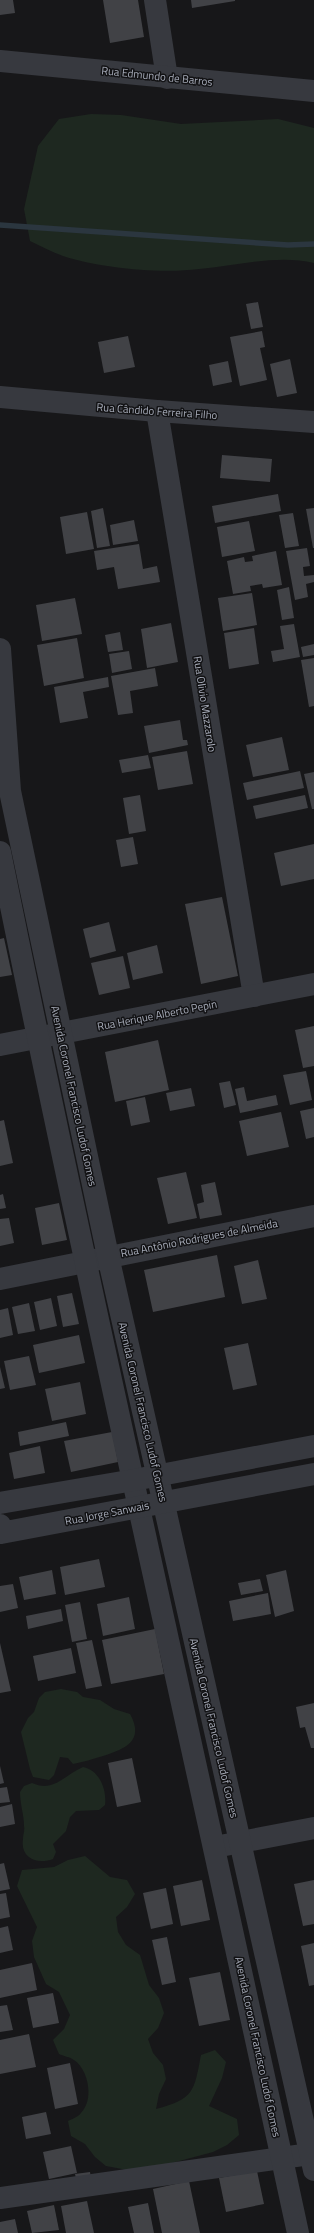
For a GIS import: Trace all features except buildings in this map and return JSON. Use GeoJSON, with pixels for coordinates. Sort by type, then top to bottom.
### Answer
{"type":"FeatureCollection","features":[{"type":"Feature","properties":{"kind":"street"},"geometry":{"type":"LineString","coordinates":[[155,0],[167,78]]}},
{"type":"Feature","properties":{"kind":"street","name":"Rua Edmundo de Barros"},"geometry":{"type":"LineString","coordinates":[[0,61],[314,91]]}},
{"type":"Feature","properties":{"kind":"street","name":"Rua Cândido Ferreira Filho"},"geometry":{"type":"LineString","coordinates":[[0,397],[157,411],[314,422]]}},
{"type":"Feature","properties":{"kind":"street","name":"Rua Olivio Mazzarolo"},"geometry":{"type":"LineString","coordinates":[[157,411],[254,996]]}},
{"type":"Feature","properties":{"kind":"street","name":"Avenida Coronel Francisco Ludof Gomes"},"geometry":{"type":"LineString","coordinates":[[0,649],[5,792],[62,1034],[108,1256],[312,2162]]}},
{"type":"Feature","properties":{"kind":"street","name":"Avenida Coronel Francisco Ludof Gomes"},"geometry":{"type":"LineString","coordinates":[[0,852],[84,1261],[215,1847],[298,2233]]}},
{"type":"Feature","properties":{"kind":"street","name":"Rua Herique Alberto Pepin"},"geometry":{"type":"LineString","coordinates":[[0,1045],[314,984]]}},
{"type":"Feature","properties":{"kind":"street","name":"Rua Antônio Rodrigues de Almeida"},"geometry":{"type":"LineString","coordinates":[[0,1278],[314,1216]]}},
{"type":"Feature","properties":{"kind":"street"},"geometry":{"type":"LineString","coordinates":[[0,1503],[158,1476],[314,1446]]}},
{"type":"Feature","properties":{"kind":"street","name":"Rua Jorge Sanwais"},"geometry":{"type":"LineString","coordinates":[[0,1525],[2,1533],[314,1474]]}},
{"type":"Feature","properties":{"kind":"street"},"geometry":{"type":"LineString","coordinates":[[215,1847],[314,1828]]}},
{"type":"Feature","properties":{"kind":"street"},"geometry":{"type":"LineString","coordinates":[[0,2198],[282,2159],[312,2162]]}},
{"type":"Feature","properties":{"kind":"shaded area"},"geometry":{"type":"Polygon","coordinates":[[[91,114],[121,115],[181,124],[278,119],[314,128],[314,263],[271,260],[213,268],[183,270],[166,271],[130,269],[94,264],[63,256],[30,241],[24,209],[38,146],[59,119],[91,114]]]}},
{"type":"Feature","properties":{"kind":"shaded area"},"geometry":{"type":"Polygon","coordinates":[[[61,1689],[77,1692],[83,1697],[100,1700],[114,1709],[130,1714],[134,1723],[134,1737],[125,1747],[103,1756],[73,1764],[68,1758],[60,1757],[54,1775],[49,1780],[33,1777],[21,1732],[28,1718],[34,1712],[39,1698],[45,1692],[61,1689]]]}},
{"type":"Feature","properties":{"kind":"shaded area"},"geometry":{"type":"Polygon","coordinates":[[[83,1767],[93,1772],[101,1781],[105,1793],[105,1805],[99,1810],[76,1811],[70,1817],[66,1831],[53,1844],[56,1852],[53,1859],[41,1861],[31,1858],[24,1851],[23,1846],[24,1828],[20,1792],[24,1786],[32,1783],[40,1786],[47,1786],[59,1782],[83,1767]]]}},
{"type":"Feature","properties":{"kind":"shaded area"},"geometry":{"type":"Polygon","coordinates":[[[85,1856],[110,1877],[127,1880],[135,1894],[127,1907],[116,1917],[118,1932],[126,1945],[140,1955],[149,1985],[159,1998],[164,2013],[158,2028],[148,2039],[153,2053],[163,2065],[166,2079],[159,2094],[156,2109],[178,2102],[190,2092],[194,2086],[201,2055],[215,2050],[226,2062],[222,2078],[209,2106],[237,2119],[239,2135],[227,2145],[213,2152],[138,2172],[106,2166],[95,2157],[85,2144],[71,2136],[68,2121],[78,2116],[85,2107],[88,2101],[88,2085],[79,2065],[72,2059],[59,2054],[53,2040],[64,2029],[70,2015],[59,1992],[46,1984],[34,1957],[32,1941],[37,1927],[17,1886],[22,1870],[54,1867],[68,1860],[85,1856]]]}},
{"type":"Feature","properties":{"kind":"waterway"},"geometry":{"type":"LineString","coordinates":[[0,225],[288,245],[314,244]]}}]}
